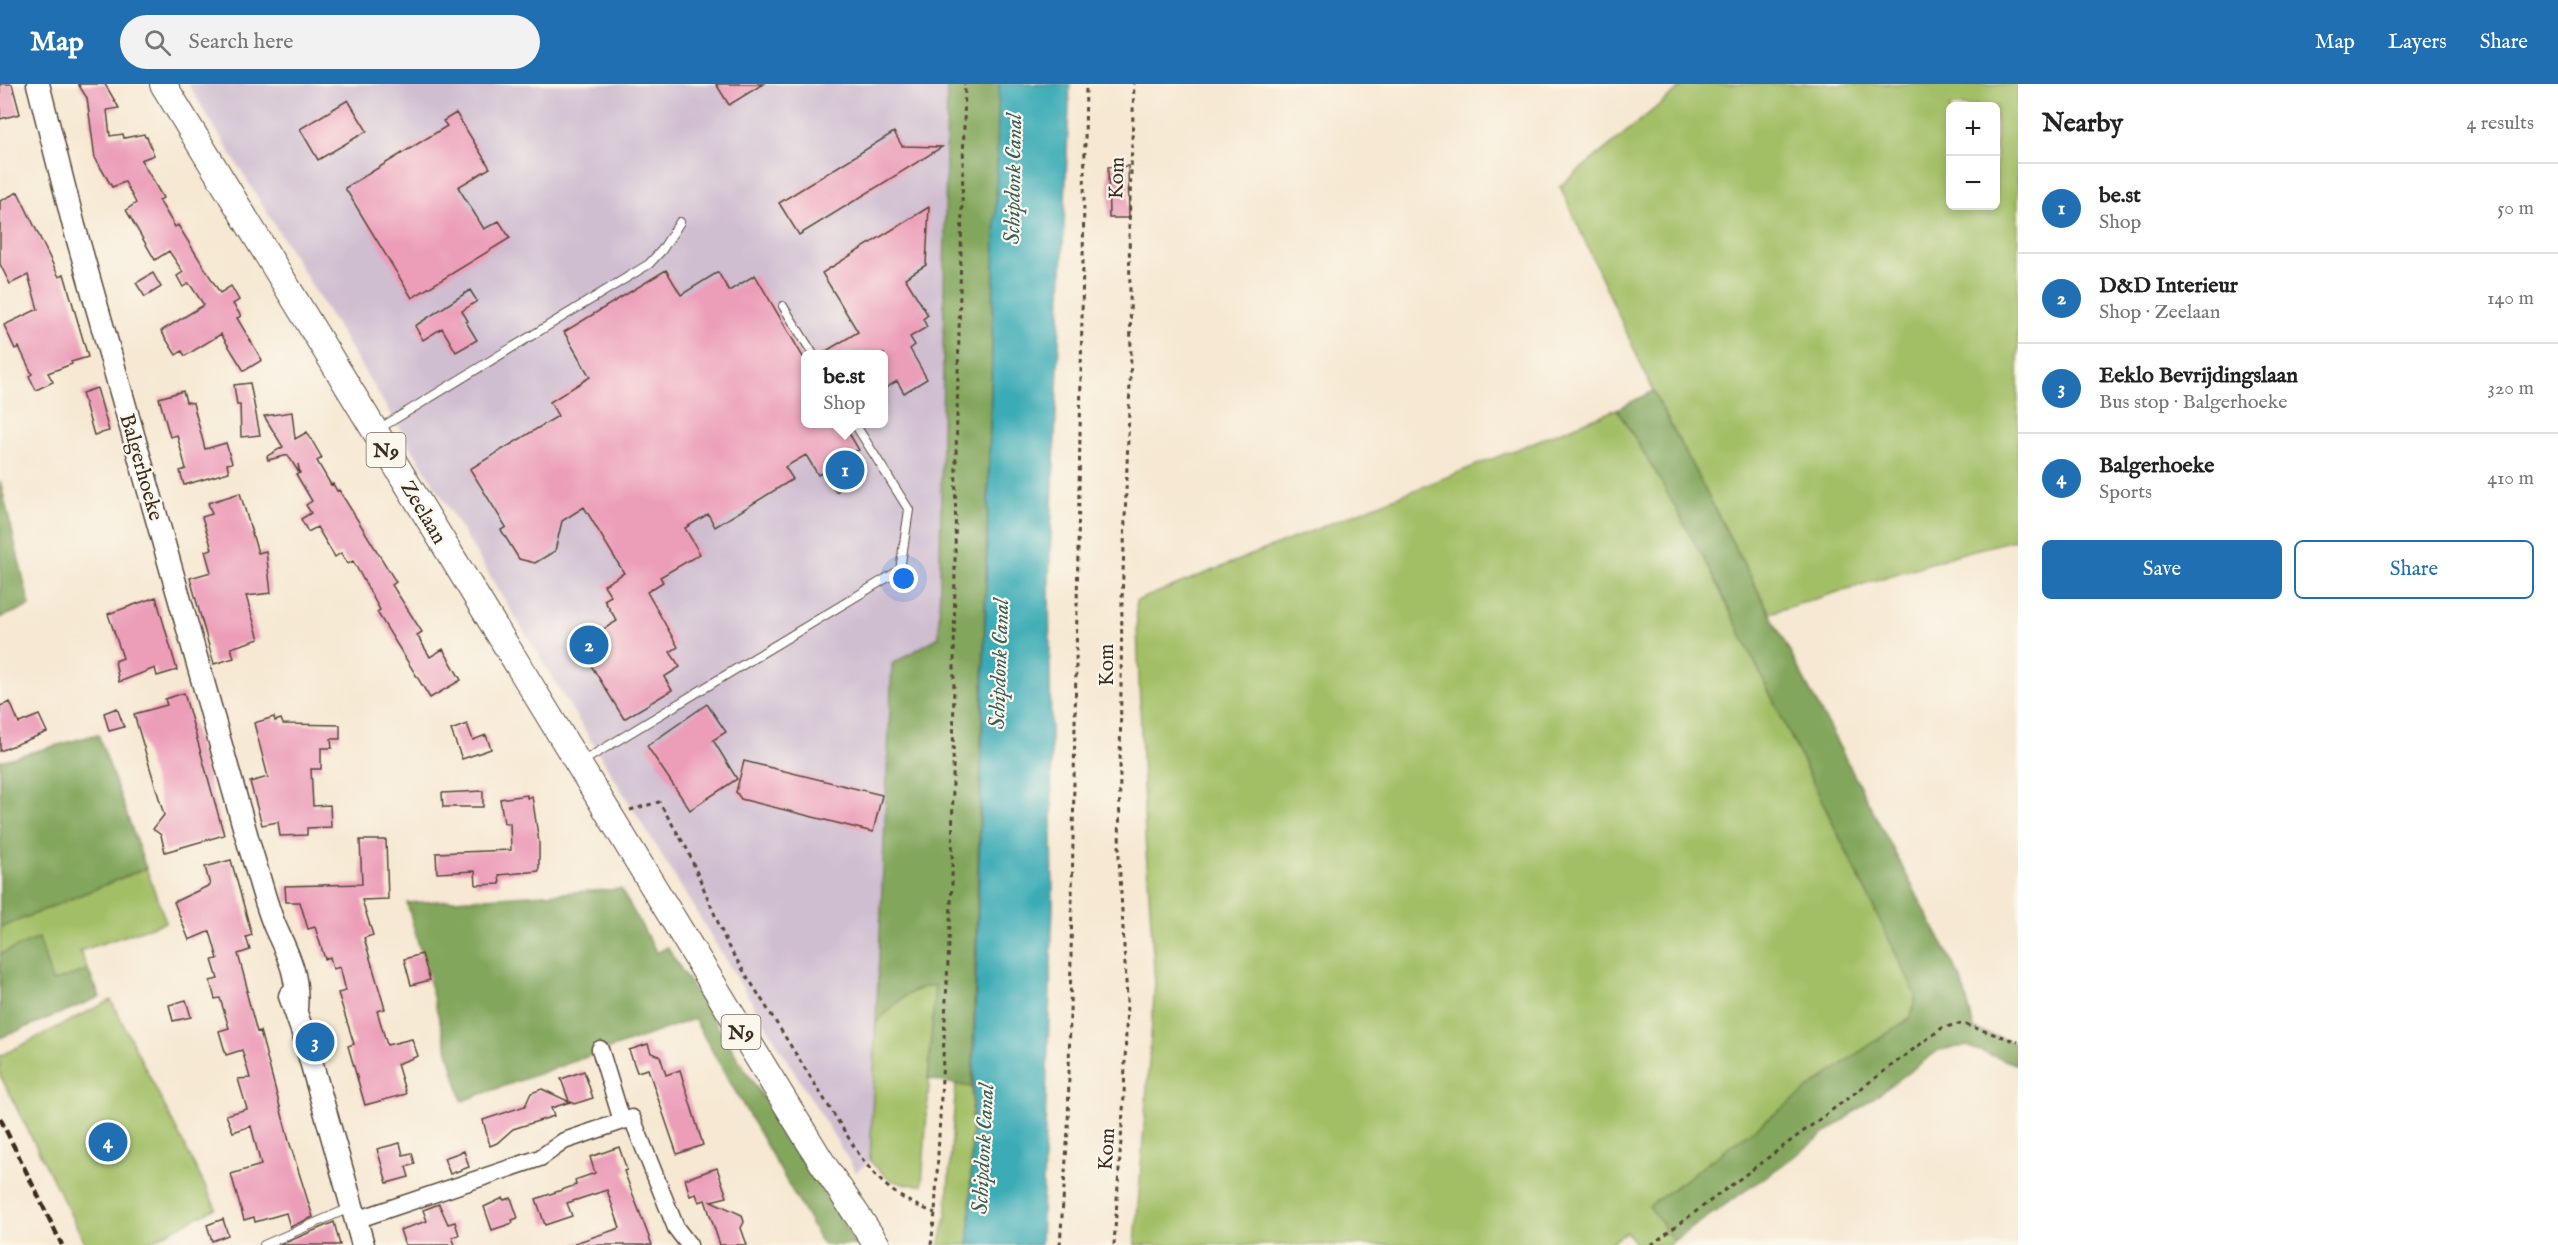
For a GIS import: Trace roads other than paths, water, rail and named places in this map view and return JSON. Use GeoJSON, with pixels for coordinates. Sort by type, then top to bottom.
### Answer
{"type":"FeatureCollection","features":[{"type":"Feature","properties":{"kind":"main road","name":"Balgerhoeke"},"geometry":{"type":"LineString","coordinates":[[38,84],[74,226],[250,848],[259,912],[264,928],[276,949],[288,994],[296,1009],[363,1245]]}},
{"type":"Feature","properties":{"kind":"main road","name":"Zeelaan"},"geometry":{"type":"LineString","coordinates":[[163,84],[821,1161],[877,1245]]}},
{"type":"Feature","properties":{"kind":"street"},"geometry":{"type":"LineString","coordinates":[[600,1049],[627,1119],[676,1228],[689,1245]]}},
{"type":"Feature","properties":{"kind":"street"},"geometry":{"type":"LineString","coordinates":[[354,1213],[540,1158],[564,1141],[627,1119]]}},
{"type":"Feature","properties":{"kind":"lane"},"geometry":{"type":"LineString","coordinates":[[375,431],[649,264],[662,250],[680,222]]}},
{"type":"Feature","properties":{"kind":"lane"},"geometry":{"type":"LineString","coordinates":[[783,306],[810,350]]}},
{"type":"Feature","properties":{"kind":"lane"},"geometry":{"type":"LineString","coordinates":[[578,764],[900,570],[909,510],[858,428]]}},
{"type":"Feature","properties":{"kind":"lane"},"geometry":{"type":"LineString","coordinates":[[264,1245],[354,1213]]}},
{"type":"Feature","properties":{"kind":"water","name":"Schipdonk Canal"},"geometry":{"type":"Polygon","coordinates":[[[999,84],[1070,84],[1049,581],[1053,905],[1041,1245],[968,1245],[999,84]]]}},
{"type":"Feature","properties":{"kind":"railway"},"geometry":{"type":"LineString","coordinates":[[0,1118],[62,1245]]}},
{"type":"Feature","properties":{"kind":"place","name":"be.st"},"geometry":{"type":"Point","coordinates":[845,470]}},
{"type":"Feature","properties":{"kind":"place","name":"D&D Interieur"},"geometry":{"type":"Point","coordinates":[589,645]}},
{"type":"Feature","properties":{"kind":"place","name":"Eeklo Bevrijdingslaan"},"geometry":{"type":"Point","coordinates":[315,1042]}},
{"type":"Feature","properties":{"kind":"place","name":"Balgerhoeke"},"geometry":{"type":"Point","coordinates":[108,1142]}}]}
